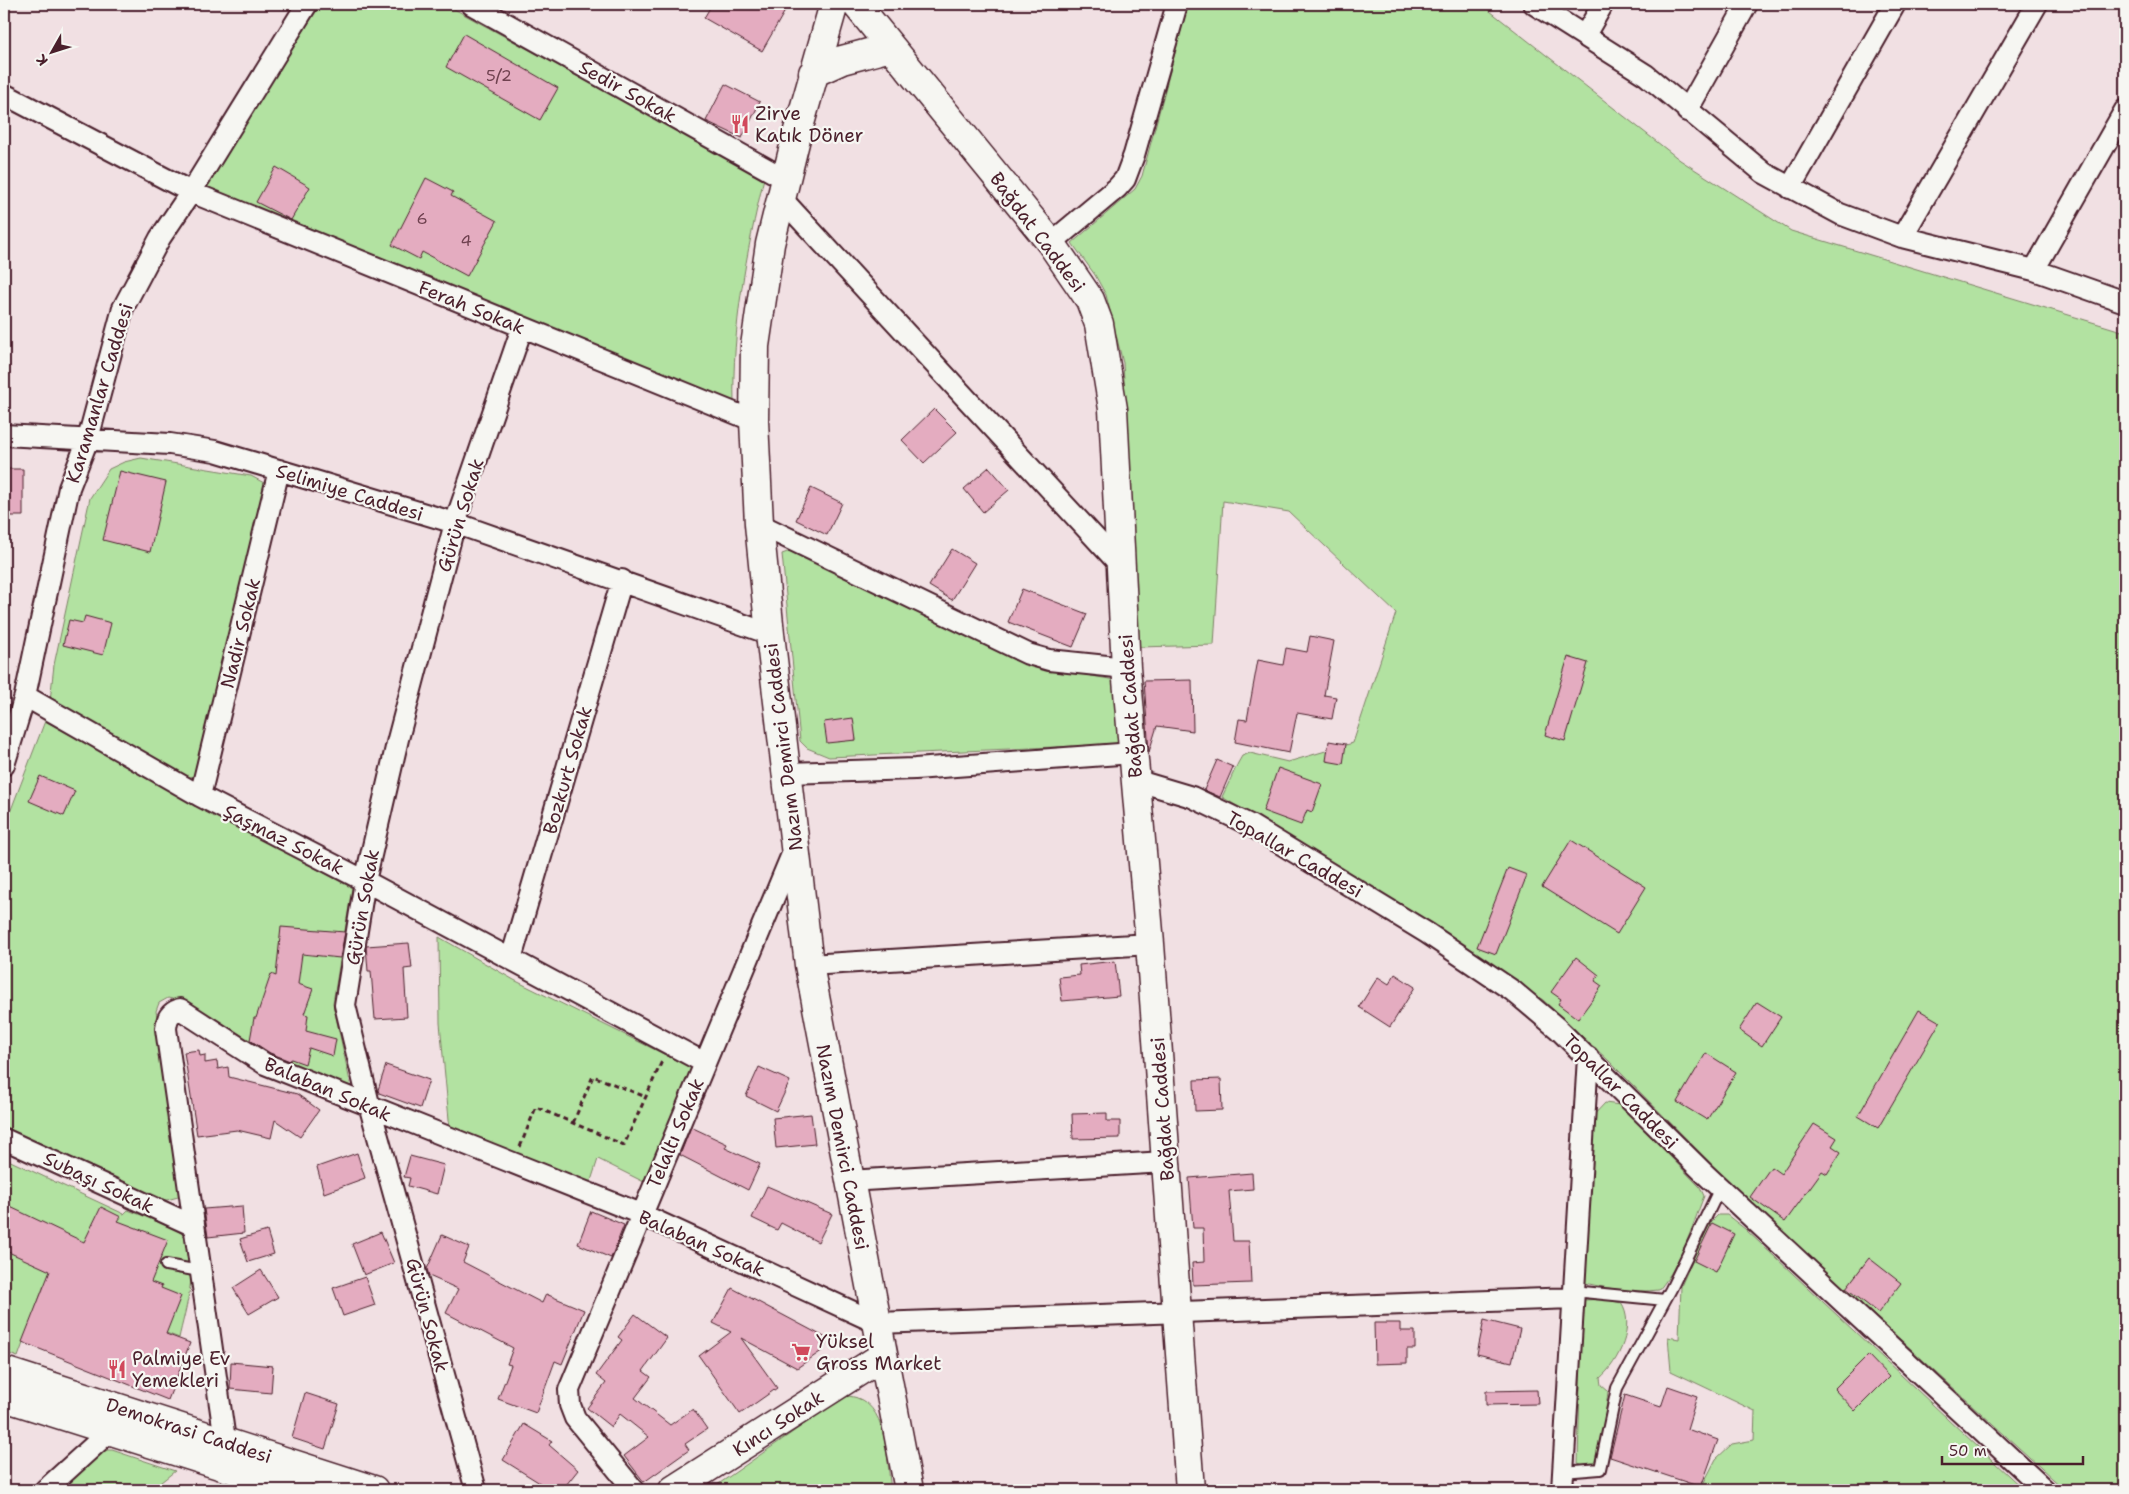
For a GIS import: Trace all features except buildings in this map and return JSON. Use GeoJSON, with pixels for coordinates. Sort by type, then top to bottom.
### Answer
{"type":"FeatureCollection","features":[{"type":"Feature","properties":{"kind":"main road","name":"Nazım Demirci Caddesi"},"geometry":{"type":"LineString","coordinates":[[834,4],[813,73],[783,188],[763,282],[755,346],[754,421],[759,524],[809,965],[848,1181],[909,1490]]}},
{"type":"Feature","properties":{"kind":"main road","name":"Bağdat Caddesi"},"geometry":{"type":"LineString","coordinates":[[856,4],[1051,243],[1090,300],[1099,324],[1113,409],[1132,753],[1150,944],[1190,1490]]}},
{"type":"Feature","properties":{"kind":"main road"},"geometry":{"type":"LineString","coordinates":[[813,73],[842,60],[891,47]]}},
{"type":"Feature","properties":{"kind":"main road","name":"Kıncı Sokak"},"geometry":{"type":"LineString","coordinates":[[673,1490],[883,1356]]}},
{"type":"Feature","properties":{"kind":"main road","name":"Demokrasi Caddesi"},"geometry":{"type":"LineString","coordinates":[[4,1371],[224,1434],[374,1490]]}},
{"type":"Feature","properties":{"kind":"main road","name":"Demokrasi Caddesi"},"geometry":{"type":"LineString","coordinates":[[4,1397],[298,1490]]}},
{"type":"Feature","properties":{"kind":"street","name":"Karamanlar Caddesi"},"geometry":{"type":"LineString","coordinates":[[4,765],[25,696],[69,488],[88,439],[123,308],[160,238],[191,192],[307,4]]}},
{"type":"Feature","properties":{"kind":"street","name":"Sedir Sokak"},"geometry":{"type":"LineString","coordinates":[[471,4],[783,188],[1122,567]]}},
{"type":"Feature","properties":{"kind":"street"},"geometry":{"type":"LineString","coordinates":[[1051,243],[1124,179],[1134,155],[1177,4]]}},
{"type":"Feature","properties":{"kind":"street"},"geometry":{"type":"LineString","coordinates":[[1534,4],[1586,35],[1646,75],[1686,111],[1764,173],[1840,214],[1902,237],[2034,270],[2125,302]]}},
{"type":"Feature","properties":{"kind":"street"},"geometry":{"type":"LineString","coordinates":[[1586,35],[1603,4]]}},
{"type":"Feature","properties":{"kind":"street"},"geometry":{"type":"LineString","coordinates":[[1686,111],[1747,4]]}},
{"type":"Feature","properties":{"kind":"street"},"geometry":{"type":"LineString","coordinates":[[1790,188],[1894,4]]}},
{"type":"Feature","properties":{"kind":"street"},"geometry":{"type":"LineString","coordinates":[[1902,237],[2037,4]]}},
{"type":"Feature","properties":{"kind":"street","name":"Ferah Sokak"},"geometry":{"type":"LineString","coordinates":[[4,94],[191,192],[754,421]]}},
{"type":"Feature","properties":{"kind":"street"},"geometry":{"type":"LineString","coordinates":[[2034,270],[2125,110]]}},
{"type":"Feature","properties":{"kind":"street","name":"Gürün Sokak"},"geometry":{"type":"LineString","coordinates":[[476,1490],[370,1108],[344,1005],[365,880],[398,739],[455,523],[522,328]]}},
{"type":"Feature","properties":{"kind":"street","name":"Selimiye Caddesi"},"geometry":{"type":"LineString","coordinates":[[4,435],[170,444],[215,451],[455,523],[622,580],[770,634]]}},
{"type":"Feature","properties":{"kind":"street","name":"Nadir Sokak"},"geometry":{"type":"LineString","coordinates":[[200,796],[279,470]]}},
{"type":"Feature","properties":{"kind":"street"},"geometry":{"type":"LineString","coordinates":[[759,524],[1028,654],[1049,660],[1126,668]]}},
{"type":"Feature","properties":{"kind":"street","name":"Bozkurt Sokak"},"geometry":{"type":"LineString","coordinates":[[511,959],[622,580]]}},
{"type":"Feature","properties":{"kind":"street","name":"Şaşmaz Sokak"},"geometry":{"type":"LineString","coordinates":[[25,696],[200,796],[365,880],[705,1063]]}},
{"type":"Feature","properties":{"kind":"street"},"geometry":{"type":"LineString","coordinates":[[787,773],[915,769],[1132,753]]}},
{"type":"Feature","properties":{"kind":"street","name":"Topallar Caddesi"},"geometry":{"type":"LineString","coordinates":[[1135,780],[1192,797],[1250,824],[1427,933],[1512,991],[1588,1057],[1720,1188],[2045,1490]]}},
{"type":"Feature","properties":{"kind":"street","name":"Telaltı Sokak"},"geometry":{"type":"LineString","coordinates":[[634,1490],[575,1418],[570,1404],[569,1390],[795,847]]}},
{"type":"Feature","properties":{"kind":"street"},"geometry":{"type":"LineString","coordinates":[[809,965],[1150,944]]}},
{"type":"Feature","properties":{"kind":"street","name":"Balaban Sokak"},"geometry":{"type":"LineString","coordinates":[[224,1434],[166,1030],[167,1019],[172,1012],[180,1009],[265,1064],[370,1108],[641,1214],[877,1323]]}},
{"type":"Feature","properties":{"kind":"street"},"geometry":{"type":"LineString","coordinates":[[1563,1481],[1572,1294],[1588,1057]]}},
{"type":"Feature","properties":{"kind":"street","name":"Subaşı Sokak"},"geometry":{"type":"LineString","coordinates":[[4,1139],[194,1226]]}},
{"type":"Feature","properties":{"kind":"street"},"geometry":{"type":"LineString","coordinates":[[848,1181],[1166,1162]]}},
{"type":"Feature","properties":{"kind":"street"},"geometry":{"type":"LineString","coordinates":[[877,1323],[1572,1294]]}},
{"type":"Feature","properties":{"kind":"street"},"geometry":{"type":"LineString","coordinates":[[45,1490],[110,1431]]}},
{"type":"Feature","properties":{"kind":"lane"},"geometry":{"type":"LineString","coordinates":[[1563,1481],[1600,1469],[1617,1388],[1665,1300],[1720,1188]]}},
{"type":"Feature","properties":{"kind":"lane"},"geometry":{"type":"LineString","coordinates":[[166,1264],[200,1271]]}},
{"type":"Feature","properties":{"kind":"lane"},"geometry":{"type":"LineString","coordinates":[[1572,1294],[1665,1300]]}},
{"type":"Feature","properties":{"kind":"path"},"geometry":{"type":"LineString","coordinates":[[513,1164],[536,1107],[624,1145],[670,1045]]}},
{"type":"Feature","properties":{"kind":"path"},"geometry":{"type":"LineString","coordinates":[[573,1123],[593,1076],[646,1097]]}},
{"type":"Feature","properties":{"kind":"green space"},"geometry":{"type":"Polygon","coordinates":[[[321,4],[445,4],[764,178],[741,291],[735,347],[734,405],[203,189],[321,4]]]}},
{"type":"Feature","properties":{"kind":"green space"},"geometry":{"type":"Polygon","coordinates":[[[1188,4],[1481,4],[1680,160],[1791,231],[2125,332],[2125,1490],[2065,1490],[1737,1190],[1609,1061],[1543,1000],[1392,899],[1222,797],[1242,756],[1250,753],[1288,762],[1353,743],[1396,613],[1289,512],[1223,501],[1214,645],[1139,647],[1123,363],[1106,295],[1095,275],[1072,243],[1135,189],[1142,176],[1188,4]]]}},
{"type":"Feature","properties":{"kind":"green space"},"geometry":{"type":"Polygon","coordinates":[[[141,458],[251,476],[266,484],[198,774],[188,778],[50,701],[54,665],[90,498],[109,469],[124,462],[141,458]]]}},
{"type":"Feature","properties":{"kind":"green space"},"geometry":{"type":"Polygon","coordinates":[[[790,551],[798,553],[996,649],[1052,669],[1115,680],[1122,744],[829,757],[807,748],[800,741],[782,554],[790,551]]]}},
{"type":"Feature","properties":{"kind":"green space"},"geometry":{"type":"Polygon","coordinates":[[[45,721],[352,888],[333,1003],[352,1091],[244,1043],[180,1001],[168,998],[159,1003],[156,1011],[180,1189],[178,1197],[167,1200],[151,1197],[4,1129],[4,828],[45,721]]]}},
{"type":"Feature","properties":{"kind":"green space"},"geometry":{"type":"Polygon","coordinates":[[[439,937],[514,980],[698,1071],[644,1182],[598,1159],[589,1187],[450,1130],[440,1023],[439,937]]]}},
{"type":"Feature","properties":{"kind":"green space"},"geometry":{"type":"Polygon","coordinates":[[[1605,1103],[1620,1105],[1700,1187],[1704,1196],[1680,1257],[1659,1290],[1622,1290],[1585,1283],[1588,1128],[1591,1118],[1605,1103]]]}},
{"type":"Feature","properties":{"kind":"green space"},"geometry":{"type":"Polygon","coordinates":[[[4,1158],[124,1214],[128,1210],[163,1223],[181,1233],[188,1242],[192,1268],[188,1299],[179,1338],[44,1285],[18,1357],[4,1352],[4,1158]]]}},
{"type":"Feature","properties":{"kind":"green space"},"geometry":{"type":"Polygon","coordinates":[[[1718,1215],[1727,1215],[1745,1229],[2024,1490],[1700,1490],[1716,1459],[1732,1444],[1754,1440],[1755,1411],[1671,1371],[1668,1337],[1679,1339],[1681,1286],[1708,1225],[1718,1215]]]}},
{"type":"Feature","properties":{"kind":"green space"},"geometry":{"type":"Polygon","coordinates":[[[1605,1299],[1621,1303],[1627,1322],[1626,1332],[1619,1353],[1600,1378],[1601,1385],[1608,1391],[1601,1454],[1595,1464],[1586,1466],[1578,1463],[1582,1305],[1584,1300],[1605,1299]]]}},
{"type":"Feature","properties":{"kind":"green space"},"geometry":{"type":"Polygon","coordinates":[[[849,1396],[862,1400],[872,1408],[879,1420],[886,1448],[891,1490],[710,1490],[840,1399],[849,1396]]]}},
{"type":"Feature","properties":{"kind":"green space"},"geometry":{"type":"Polygon","coordinates":[[[105,1450],[112,1450],[175,1471],[151,1490],[76,1490],[70,1483],[82,1468],[105,1450]]]}},
{"type":"Feature","properties":{"kind":"place","name":"Zirve Katık Döner"},"geometry":{"type":"Point","coordinates":[740,124]}},
{"type":"Feature","properties":{"kind":"place","name":"Yüksel Gross Market"},"geometry":{"type":"Point","coordinates":[801,1352]}},
{"type":"Feature","properties":{"kind":"place","name":"Palmiye Ev Yemekleri"},"geometry":{"type":"Point","coordinates":[117,1369]}}]}
